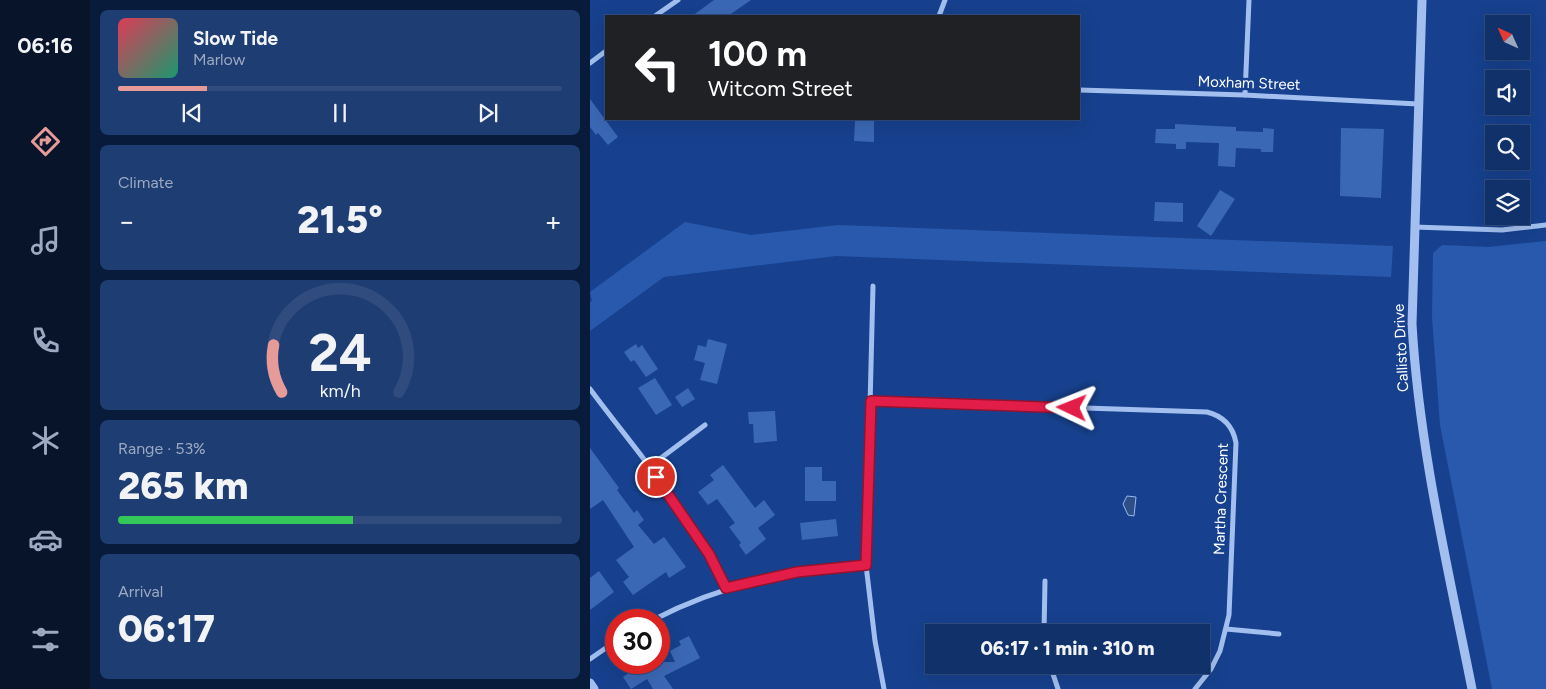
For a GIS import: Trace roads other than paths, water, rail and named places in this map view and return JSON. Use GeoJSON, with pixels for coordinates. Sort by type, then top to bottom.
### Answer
{"type":"FeatureCollection","features":[{"type":"Feature","properties":{"kind":"street"},"geometry":{"type":"LineString","coordinates":[[664,14],[678,0]]}},
{"type":"Feature","properties":{"kind":"street"},"geometry":{"type":"LineString","coordinates":[[939,15],[945,0]]}},
{"type":"Feature","properties":{"kind":"street"},"geometry":{"type":"LineString","coordinates":[[1245,95],[1249,0]]}},
{"type":"Feature","properties":{"kind":"street","name":"Callisto Drive"},"geometry":{"type":"LineString","coordinates":[[1422,0],[1412,324],[1419,412],[1472,689]]}},
{"type":"Feature","properties":{"kind":"street"},"geometry":{"type":"LineString","coordinates":[[590,63],[605,52]]}},
{"type":"Feature","properties":{"kind":"street","name":"Moxham Street"},"geometry":{"type":"LineString","coordinates":[[1080,90],[1245,95],[1418,104]]}},
{"type":"Feature","properties":{"kind":"street"},"geometry":{"type":"LineString","coordinates":[[1414,227],[1502,230],[1546,225]]}},
{"type":"Feature","properties":{"kind":"street"},"geometry":{"type":"LineString","coordinates":[[873,286],[866,565],[874,641],[884,689]]}},
{"type":"Feature","properties":{"kind":"street"},"geometry":{"type":"LineString","coordinates":[[590,389],[649,467],[709,554],[726,588]]}},
{"type":"Feature","properties":{"kind":"street","name":"Martha Crescent"},"geometry":{"type":"LineString","coordinates":[[871,401],[1207,412],[1220,417],[1231,428],[1236,443],[1230,601],[1226,629],[1216,659],[1195,689]]}},
{"type":"Feature","properties":{"kind":"street"},"geometry":{"type":"LineString","coordinates":[[649,467],[705,425]]}},
{"type":"Feature","properties":{"kind":"street"},"geometry":{"type":"LineString","coordinates":[[670,613],[726,588],[787,574],[866,565]]}},
{"type":"Feature","properties":{"kind":"street"},"geometry":{"type":"LineString","coordinates":[[1044,624],[1045,581]]}},
{"type":"Feature","properties":{"kind":"street"},"geometry":{"type":"LineString","coordinates":[[1226,629],[1279,634]]}},
{"type":"Feature","properties":{"kind":"street"},"geometry":{"type":"LineString","coordinates":[[590,659],[605,649]]}},
{"type":"Feature","properties":{"kind":"street"},"geometry":{"type":"LineString","coordinates":[[1053,674],[1058,689]]}},
{"type":"Feature","properties":{"kind":"street"},"geometry":{"type":"LineString","coordinates":[[590,683],[594,689]]}}]}
